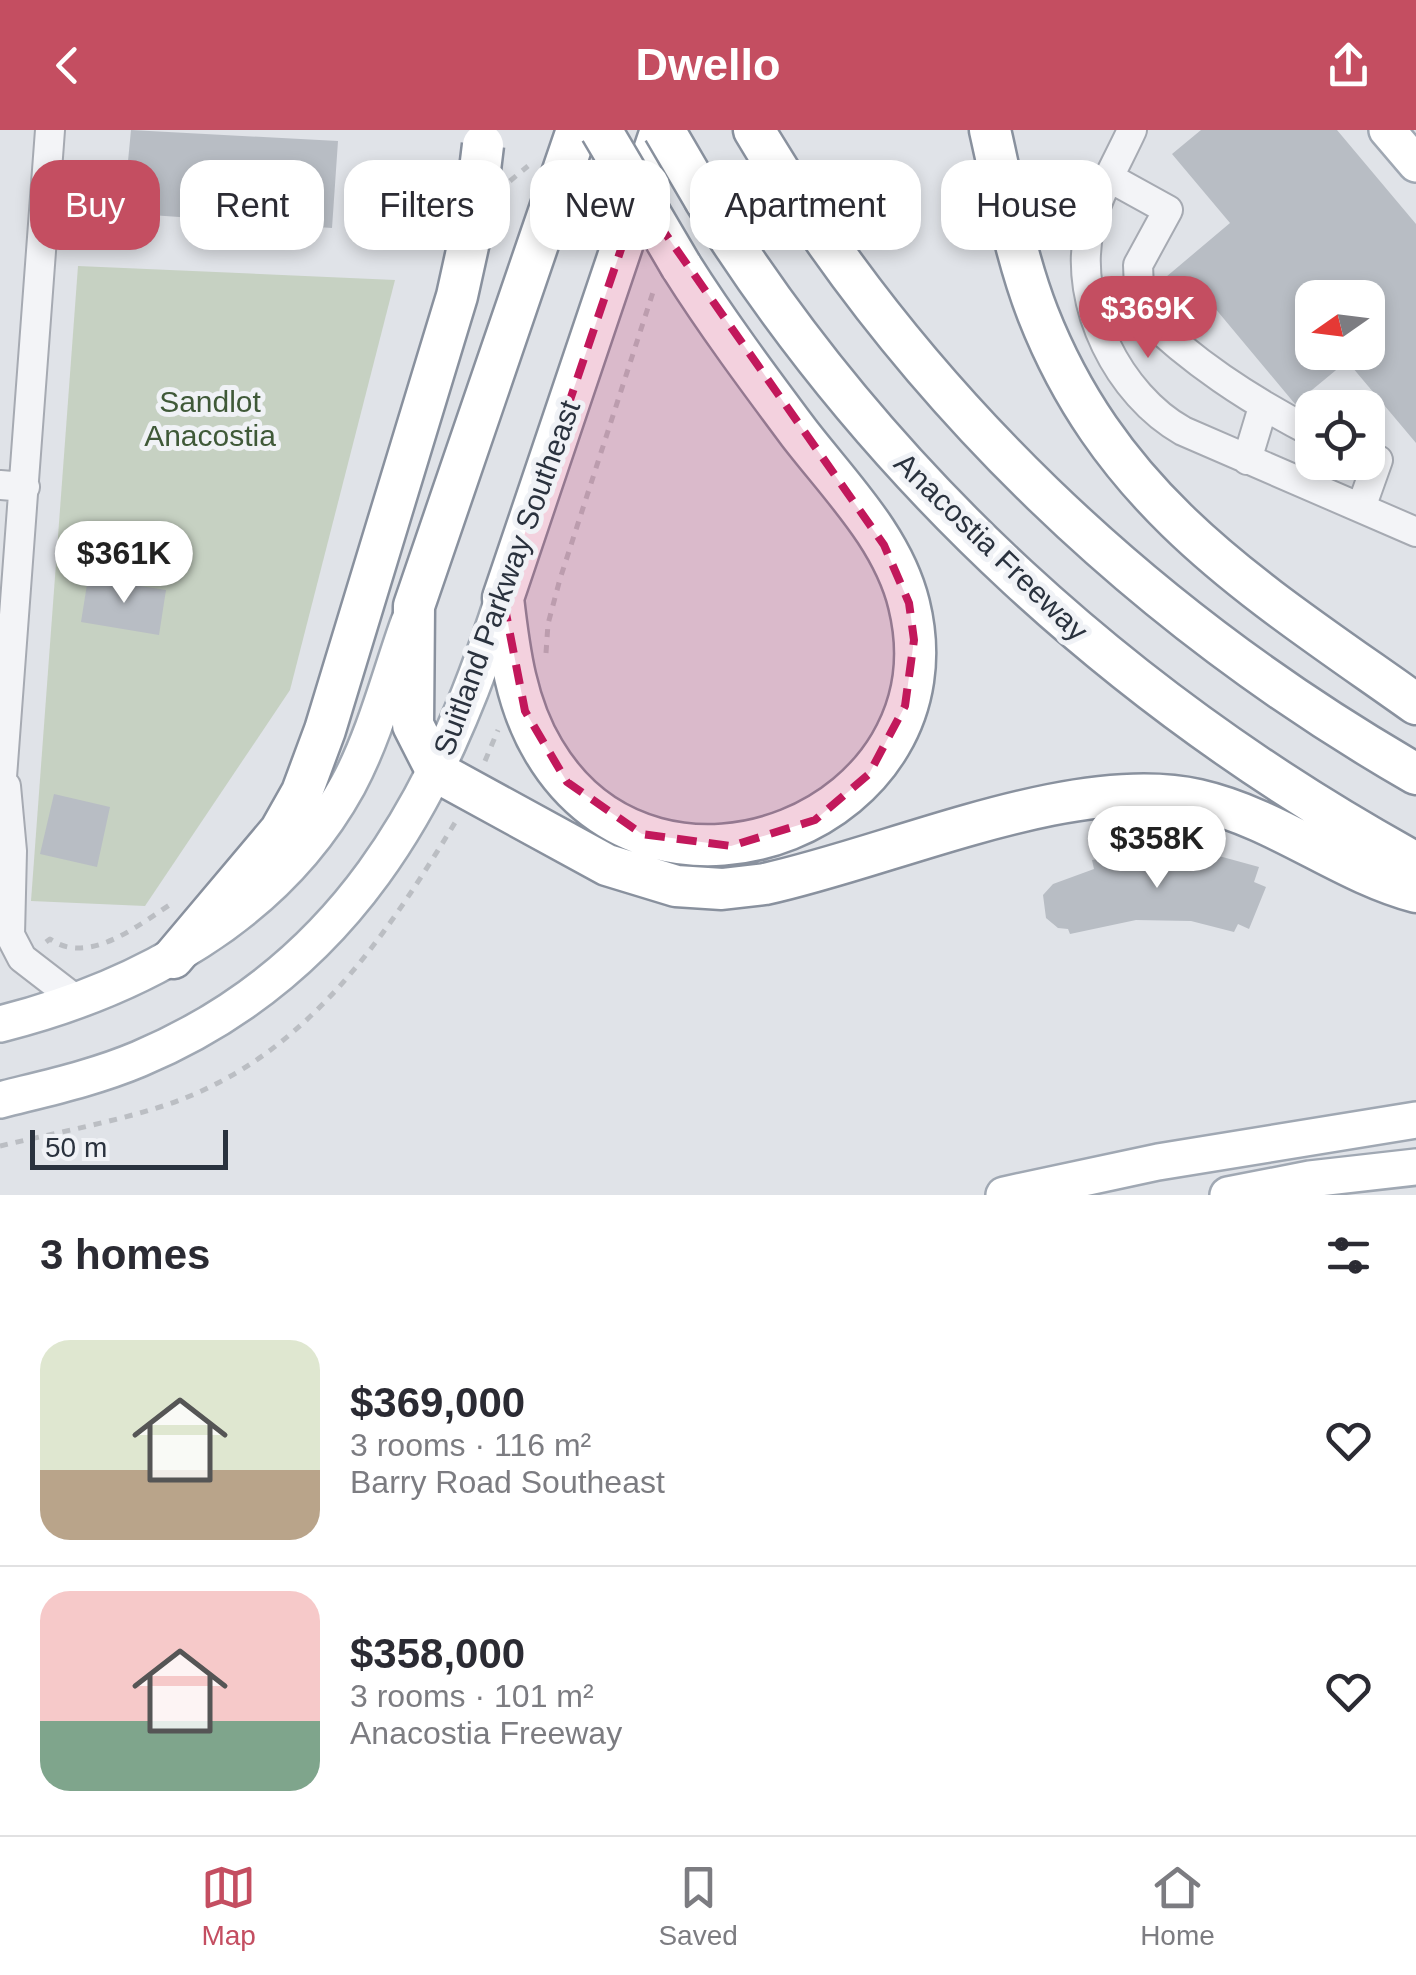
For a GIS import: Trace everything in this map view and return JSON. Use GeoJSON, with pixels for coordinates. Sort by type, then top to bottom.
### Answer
{"type":"FeatureCollection","features":[{"type":"Feature","properties":{"kind":"highway"},"geometry":{"type":"LineString","coordinates":[[578,130],[414,606],[414,725],[437,772],[607,865],[676,886],[722,889],[765,884],[1065,802],[1136,794],[1194,799],[1240,812],[1416,892]]}},
{"type":"Feature","properties":{"kind":"highway"},"geometry":{"type":"LineString","coordinates":[[504,598],[513,669],[543,751],[582,798],[620,824],[684,844],[732,846],[794,830],[851,794],[869,774],[895,731],[910,682],[914,640],[909,603],[896,566],[668,274],[601,130]]}},
{"type":"Feature","properties":{"kind":"highway","name":"Anacostia Freeway"},"geometry":{"type":"LineString","coordinates":[[663,130],[705,200],[820,365],[915,477],[995,557],[1092,645],[1208,734],[1316,806],[1416,863]]}},
{"type":"Feature","properties":{"kind":"highway","name":"Suitland Parkway Southeast"},"geometry":{"type":"LineString","coordinates":[[504,598],[663,130]]}},
{"type":"Feature","properties":{"kind":"highway"},"geometry":{"type":"LineString","coordinates":[[754,130],[872,304],[933,379],[1031,483],[1137,580],[1213,640],[1318,714],[1416,774]]}},
{"type":"Feature","properties":{"kind":"highway"},"geometry":{"type":"LineString","coordinates":[[990,130],[1036,311],[1068,378],[1116,454],[1158,506],[1212,557],[1416,704]]}},
{"type":"Feature","properties":{"kind":"highway"},"geometry":{"type":"LineString","coordinates":[[173,958],[280,831],[302,792],[325,730],[457,296],[474,220],[484,138]]}},
{"type":"Feature","properties":{"kind":"main road"},"geometry":{"type":"LineString","coordinates":[[1387,130],[1416,164]]}},
{"type":"Feature","properties":{"kind":"main road","name":"Suitland Parkway Southeast"},"geometry":{"type":"LineString","coordinates":[[0,1100],[136,1060],[222,1016],[276,978],[326,934],[375,874],[437,772],[504,598]]}},
{"type":"Feature","properties":{"kind":"main road"},"geometry":{"type":"LineString","coordinates":[[0,1024],[79,1002],[173,958],[255,898],[304,847],[335,806],[361,757],[414,606]]}},
{"type":"Feature","properties":{"kind":"main road"},"geometry":{"type":"LineString","coordinates":[[1004,1195],[1195,1156],[1416,1120]]}},
{"type":"Feature","properties":{"kind":"main road"},"geometry":{"type":"LineString","coordinates":[[1228,1195],[1310,1179],[1416,1167]]}},
{"type":"Feature","properties":{"kind":"street"},"geometry":{"type":"LineString","coordinates":[[50,130],[13,486],[3,792],[12,851],[10,935],[22,958],[79,1002]]}},
{"type":"Feature","properties":{"kind":"street"},"geometry":{"type":"LineString","coordinates":[[1112,174],[1132,130]]}},
{"type":"Feature","properties":{"kind":"street"},"geometry":{"type":"LineString","coordinates":[[1112,179],[1168,210],[1138,264],[1140,311],[1174,344],[1263,407],[1295,423]]}},
{"type":"Feature","properties":{"kind":"street"},"geometry":{"type":"LineString","coordinates":[[1087,250],[1094,304],[1110,353],[1136,393],[1162,418],[1247,460],[1362,505],[1416,532]]}},
{"type":"Feature","properties":{"kind":"street"},"geometry":{"type":"LineString","coordinates":[[1247,460],[1263,407]]}},
{"type":"Feature","properties":{"kind":"street"},"geometry":{"type":"LineString","coordinates":[[1362,505],[1371,480]]}},
{"type":"Feature","properties":{"kind":"path"},"geometry":{"type":"LineString","coordinates":[[510,180],[524,172],[533,154]]}},
{"type":"Feature","properties":{"kind":"path"},"geometry":{"type":"LineString","coordinates":[[435,250],[436,254]]}},
{"type":"Feature","properties":{"kind":"path"},"geometry":{"type":"LineString","coordinates":[[547,664],[548,624],[560,580],[668,274]]}},
{"type":"Feature","properties":{"kind":"path"},"geometry":{"type":"LineString","coordinates":[[479,775],[504,718]]}},
{"type":"Feature","properties":{"kind":"path"},"geometry":{"type":"LineString","coordinates":[[40,947],[50,939],[71,949],[94,947],[186,894]]}},
{"type":"Feature","properties":{"kind":"highlighted area"},"geometry":{"type":"Polygon","coordinates":[[[639,196],[884,545],[909,603],[914,640],[905,706],[869,774],[815,820],[731,846],[642,834],[567,782],[525,711],[503,598],[639,196]]]}},
{"type":"Feature","properties":{"kind":"green space","name":"Sandlot Anacostia"},"geometry":{"type":"Polygon","coordinates":[[[78,266],[395,280],[290,690],[145,906],[31,901],[78,266]]]}},
{"type":"Feature","properties":{"kind":"building"},"geometry":{"type":"Polygon","coordinates":[[[131,130],[338,141],[332,228],[324,227],[324,160],[180,160],[180,217],[160,216],[160,160],[128,160],[131,130]]]}},
{"type":"Feature","properties":{"kind":"building"},"geometry":{"type":"Polygon","coordinates":[[[1201,130],[1337,130],[1416,224],[1416,443],[1385,406],[1385,390],[1371,390],[1355,370],[1385,370],[1385,280],[1295,280],[1295,370],[1336,370],[1312,390],[1295,390],[1295,404],[1209,301],[1196,312],[1166,277],[1230,223],[1172,154],[1201,130]]]}},
{"type":"Feature","properties":{"kind":"building"},"geometry":{"type":"Polygon","coordinates":[[[88,578],[166,590],[159,635],[81,622],[88,578]]]}},
{"type":"Feature","properties":{"kind":"building"},"geometry":{"type":"Polygon","coordinates":[[[54,794],[110,807],[97,867],[40,854],[54,794]]]}},
{"type":"Feature","properties":{"kind":"building"},"geometry":{"type":"Polygon","coordinates":[[[1134,848],[1197,850],[1259,867],[1254,882],[1266,887],[1249,929],[1238,924],[1234,932],[1191,921],[1136,920],[1070,934],[1068,929],[1058,928],[1046,918],[1043,895],[1053,884],[1094,869],[1092,860],[1134,854],[1134,848]]]}}]}
